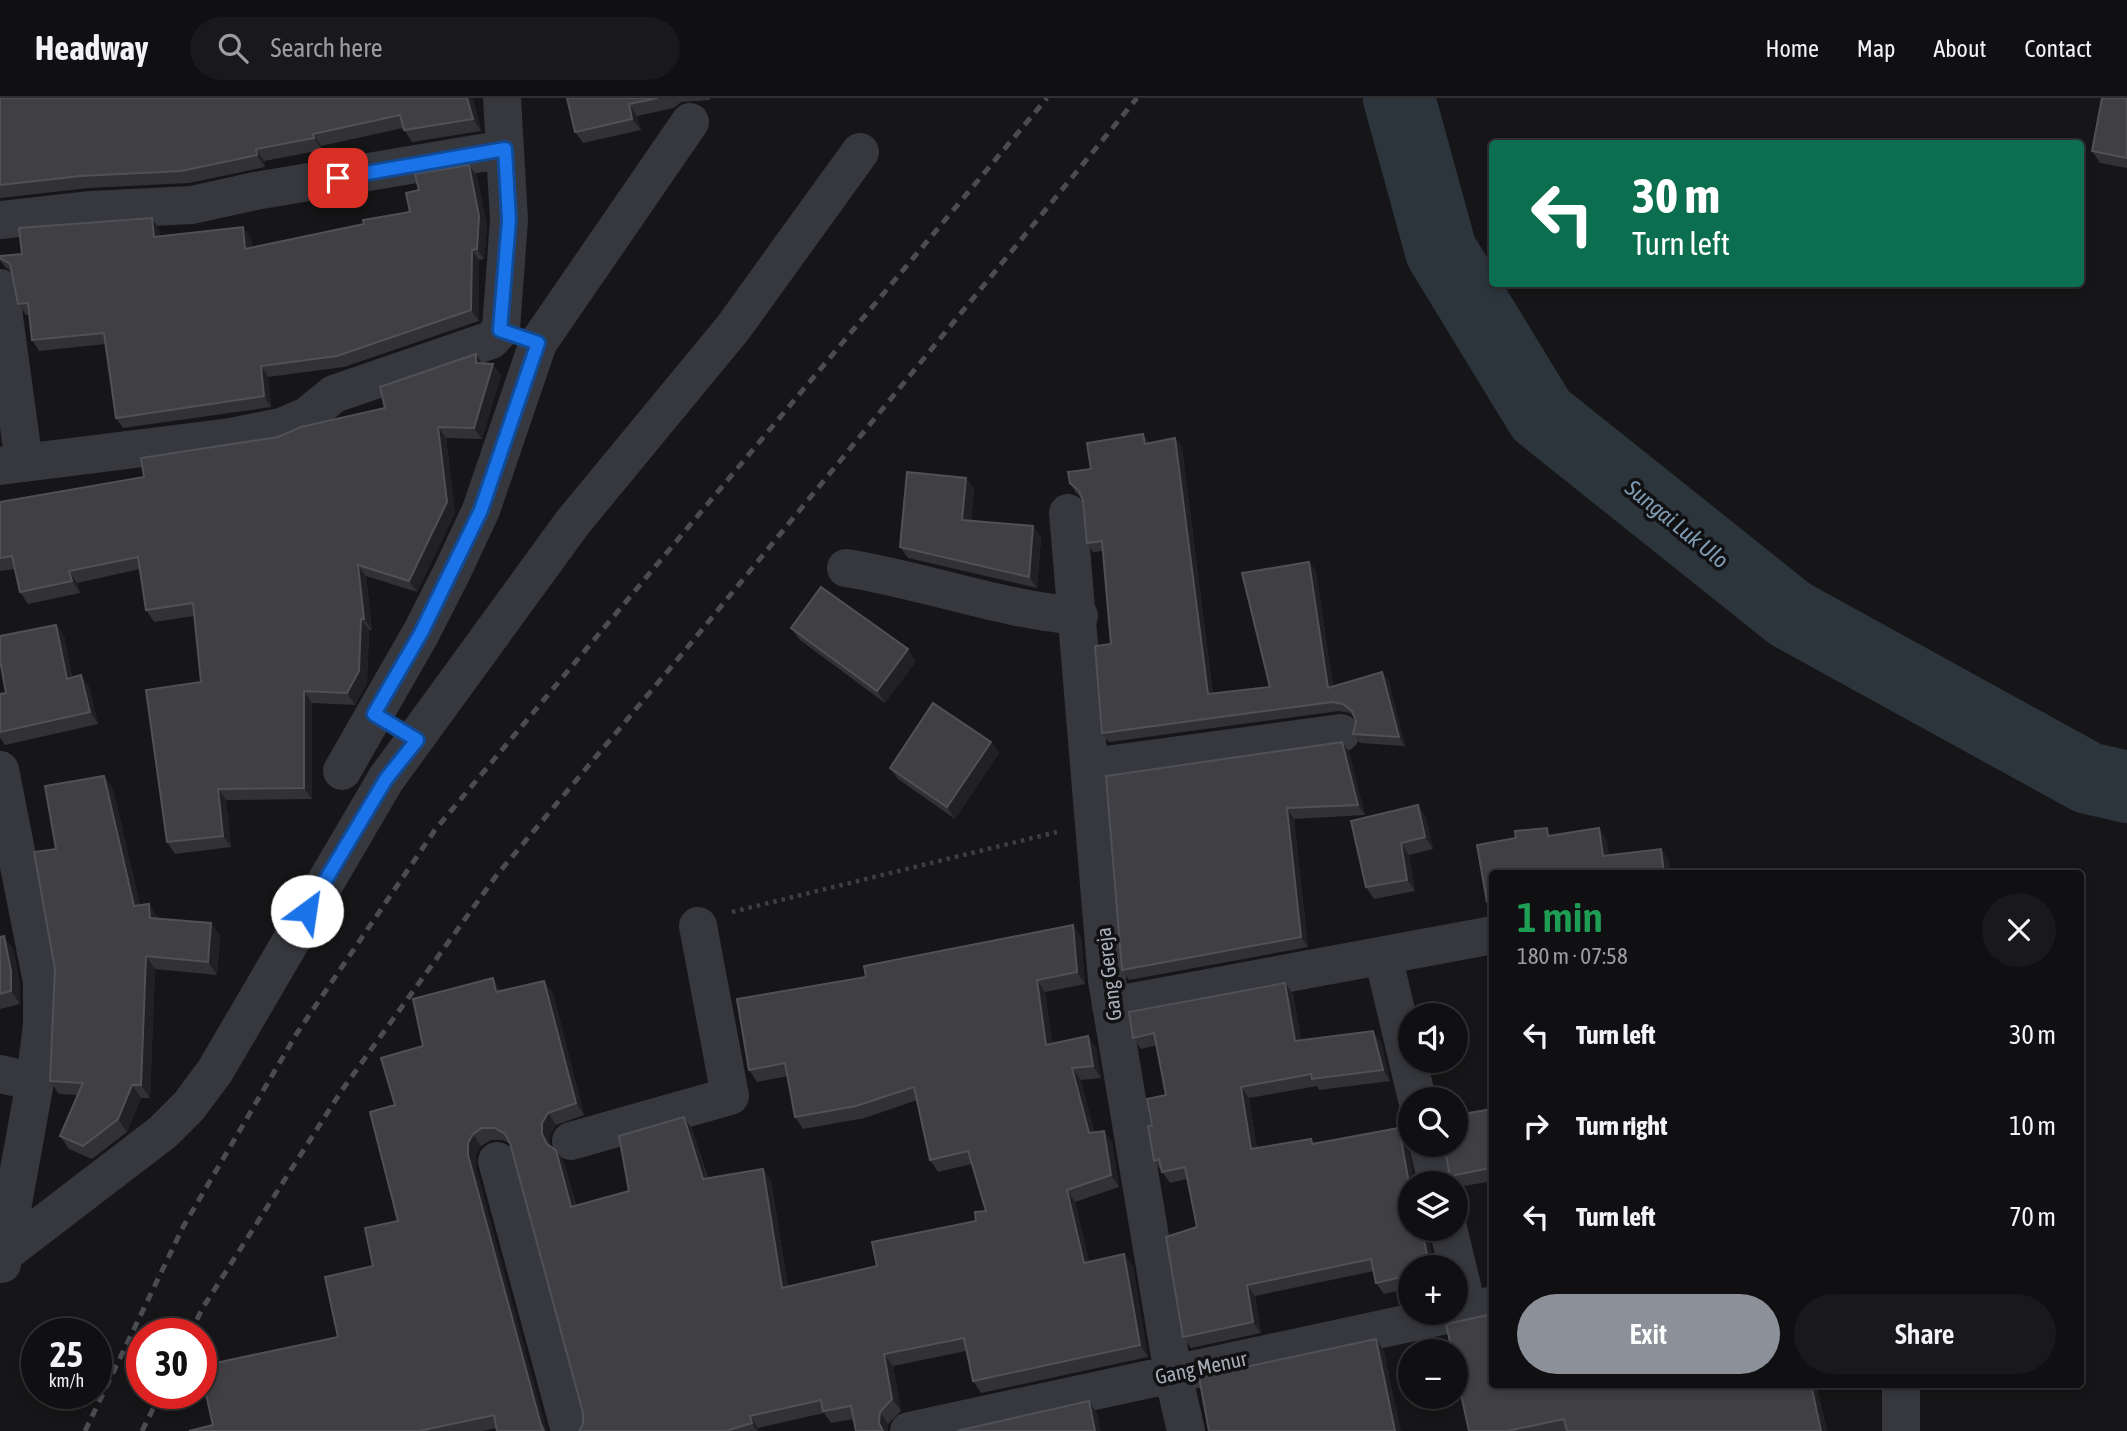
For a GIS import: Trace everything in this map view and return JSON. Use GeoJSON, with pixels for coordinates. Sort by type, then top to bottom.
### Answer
{"type":"FeatureCollection","features":[{"type":"Feature","properties":{"kind":"street"},"geometry":{"type":"LineString","coordinates":[[0,288],[12,464],[231,437],[281,427],[307,416],[334,394],[478,346],[491,340],[500,330],[509,220],[502,98]]}},
{"type":"Feature","properties":{"kind":"street"},"geometry":{"type":"LineString","coordinates":[[342,771],[421,633],[481,510],[538,343],[690,122]]}},
{"type":"Feature","properties":{"kind":"street"},"geometry":{"type":"LineString","coordinates":[[0,220],[91,210],[192,205],[255,191],[505,149]]}},
{"type":"Feature","properties":{"kind":"street"},"geometry":{"type":"LineString","coordinates":[[2,1263],[163,1132],[189,1106],[215,1071],[386,779],[417,740],[573,522],[733,328],[860,152]]}},
{"type":"Feature","properties":{"kind":"street"},"geometry":{"type":"LineString","coordinates":[[500,330],[538,343]]}},
{"type":"Feature","properties":{"kind":"street","name":"Gang Gereja"},"geometry":{"type":"LineString","coordinates":[[1069,513],[1111,1006],[1173,1374],[1186,1431]]}},
{"type":"Feature","properties":{"kind":"street"},"geometry":{"type":"LineString","coordinates":[[846,568],[905,579],[1027,611],[1079,616]]}},
{"type":"Feature","properties":{"kind":"street"},"geometry":{"type":"LineString","coordinates":[[374,714],[417,740]]}},
{"type":"Feature","properties":{"kind":"street"},"geometry":{"type":"LineString","coordinates":[[1090,767],[1341,733]]}},
{"type":"Feature","properties":{"kind":"street"},"geometry":{"type":"LineString","coordinates":[[0,771],[42,982],[42,1024],[17,1078],[2,1263]]}},
{"type":"Feature","properties":{"kind":"street"},"geometry":{"type":"LineString","coordinates":[[571,1141],[730,1096],[731,1087],[698,926]]}},
{"type":"Feature","properties":{"kind":"street"},"geometry":{"type":"LineString","coordinates":[[1111,1006],[1489,936]]}},
{"type":"Feature","properties":{"kind":"street"},"geometry":{"type":"LineString","coordinates":[[1383,956],[1414,1087]]}},
{"type":"Feature","properties":{"kind":"street"},"geometry":{"type":"LineString","coordinates":[[497,1161],[570,1431]]}},
{"type":"Feature","properties":{"kind":"street"},"geometry":{"type":"LineString","coordinates":[[1453,1241],[1480,1308]]}},
{"type":"Feature","properties":{"kind":"street","name":"Gang Menur"},"geometry":{"type":"LineString","coordinates":[[909,1431],[1480,1308]]}},
{"type":"Feature","properties":{"kind":"street"},"geometry":{"type":"LineString","coordinates":[[1901,1388],[1901,1431]]}},
{"type":"Feature","properties":{"kind":"path"},"geometry":{"type":"LineString","coordinates":[[698,926],[707,918],[1095,822]]}},
{"type":"Feature","properties":{"kind":"building"},"geometry":{"type":"Polygon","coordinates":[[[0,98],[467,98],[473,119],[404,130],[400,115],[313,134],[314,138],[256,149],[257,155],[181,171],[80,176],[0,185],[0,98]]]}},
{"type":"Feature","properties":{"kind":"building"},"geometry":{"type":"Polygon","coordinates":[[[567,98],[658,98],[629,104],[632,119],[575,132],[567,98]]]}},
{"type":"Feature","properties":{"kind":"building"},"geometry":{"type":"Polygon","coordinates":[[[2102,98],[2127,98],[2127,158],[2092,151],[2102,98]]]}},
{"type":"Feature","properties":{"kind":"building"},"geometry":{"type":"Polygon","coordinates":[[[469,165],[479,216],[477,249],[472,250],[471,310],[337,356],[261,366],[264,396],[116,418],[104,333],[32,340],[28,303],[18,304],[10,264],[0,258],[22,254],[19,228],[152,218],[154,237],[243,227],[245,249],[364,224],[363,220],[410,212],[406,193],[419,190],[415,174],[469,165]]]}},
{"type":"Feature","properties":{"kind":"building"},"geometry":{"type":"Polygon","coordinates":[[[476,354],[476,363],[493,364],[474,428],[438,427],[447,502],[409,581],[358,565],[364,619],[361,619],[359,671],[347,693],[304,691],[304,788],[218,789],[223,836],[167,842],[146,690],[201,682],[193,603],[146,610],[138,557],[69,571],[72,581],[20,592],[12,556],[0,558],[0,502],[144,477],[141,458],[278,437],[301,427],[385,408],[380,387],[476,354]]]}},
{"type":"Feature","properties":{"kind":"building"},"geometry":{"type":"Polygon","coordinates":[[[1143,434],[1145,444],[1175,438],[1208,694],[1270,687],[1242,573],[1309,562],[1328,688],[1382,672],[1399,737],[1353,734],[1356,721],[1352,711],[1343,704],[1332,702],[1102,733],[1095,646],[1111,644],[1102,541],[1087,543],[1083,501],[1079,491],[1070,483],[1068,472],[1091,469],[1087,443],[1143,434]]]}},
{"type":"Feature","properties":{"kind":"building"},"geometry":{"type":"Polygon","coordinates":[[[907,472],[966,478],[962,520],[1033,526],[1029,577],[900,547],[907,472]]]}},
{"type":"Feature","properties":{"kind":"building"},"geometry":{"type":"Polygon","coordinates":[[[821,587],[908,649],[877,691],[791,628],[821,587]]]}},
{"type":"Feature","properties":{"kind":"building"},"geometry":{"type":"Polygon","coordinates":[[[56,625],[67,679],[81,675],[90,712],[0,732],[0,694],[6,693],[0,660],[0,636],[56,625]]]}},
{"type":"Feature","properties":{"kind":"building"},"geometry":{"type":"Polygon","coordinates":[[[933,703],[991,742],[947,807],[890,768],[933,703]]]}},
{"type":"Feature","properties":{"kind":"building"},"geometry":{"type":"Polygon","coordinates":[[[1342,742],[1358,805],[1287,808],[1301,937],[1122,970],[1106,776],[1342,742]]]}},
{"type":"Feature","properties":{"kind":"building"},"geometry":{"type":"Polygon","coordinates":[[[104,776],[134,906],[149,904],[150,918],[211,923],[208,962],[146,956],[141,1085],[132,1085],[118,1119],[83,1146],[60,1136],[83,1083],[50,1081],[55,969],[34,852],[56,849],[45,786],[104,776]]]}},
{"type":"Feature","properties":{"kind":"building"},"geometry":{"type":"Polygon","coordinates":[[[1418,805],[1425,837],[1401,843],[1407,880],[1366,887],[1351,821],[1418,805]]]}},
{"type":"Feature","properties":{"kind":"building"},"geometry":{"type":"Polygon","coordinates":[[[1547,828],[1548,836],[1599,828],[1603,856],[1661,849],[1664,870],[1489,870],[1489,903],[1477,845],[1516,838],[1515,831],[1547,828]]]}},
{"type":"Feature","properties":{"kind":"building"},"geometry":{"type":"Polygon","coordinates":[[[1073,925],[1077,972],[1037,980],[1046,1045],[1088,1036],[1093,1066],[1072,1068],[1089,1133],[1104,1131],[1111,1175],[1067,1190],[1084,1263],[1124,1254],[1140,1345],[973,1381],[964,1338],[884,1354],[892,1399],[880,1412],[879,1423],[883,1431],[856,1431],[851,1406],[823,1411],[821,1400],[750,1416],[752,1423],[726,1431],[579,1431],[583,1424],[583,1413],[510,1143],[505,1134],[495,1128],[482,1128],[473,1134],[468,1143],[468,1155],[544,1431],[497,1431],[494,1415],[419,1431],[189,1431],[213,1425],[209,1409],[217,1409],[217,1363],[338,1337],[325,1277],[373,1266],[365,1228],[398,1221],[370,1112],[395,1105],[381,1058],[423,1046],[413,999],[493,978],[496,992],[544,981],[576,1103],[548,1113],[542,1123],[542,1134],[547,1144],[556,1150],[571,1207],[629,1191],[619,1136],[684,1117],[703,1179],[763,1169],[782,1288],[877,1266],[872,1242],[976,1221],[975,1212],[986,1211],[968,1151],[930,1160],[914,1087],[856,1106],[795,1117],[785,1063],[749,1070],[737,999],[866,977],[864,966],[1073,925]]]}},
{"type":"Feature","properties":{"kind":"building"},"geometry":{"type":"Polygon","coordinates":[[[4,936],[11,971],[11,991],[0,994],[0,937],[4,936]]]}},
{"type":"Feature","properties":{"kind":"building"},"geometry":{"type":"Polygon","coordinates":[[[1285,983],[1295,1041],[1373,1031],[1383,1070],[1312,1079],[1311,1074],[1241,1087],[1251,1149],[1311,1139],[1312,1144],[1398,1128],[1398,1157],[1404,1157],[1407,1171],[1398,1171],[1398,1241],[1424,1241],[1427,1255],[1398,1255],[1398,1278],[1376,1283],[1371,1259],[1247,1285],[1253,1322],[1183,1337],[1166,1237],[1197,1227],[1185,1167],[1162,1172],[1159,1159],[1154,1161],[1147,1099],[1166,1095],[1154,1033],[1133,1038],[1129,1012],[1285,983]]]}},
{"type":"Feature","properties":{"kind":"building"},"geometry":{"type":"Polygon","coordinates":[[[1489,1110],[1489,1168],[1468,1172],[1449,1171],[1446,1157],[1468,1157],[1468,1113],[1489,1110]]]}},
{"type":"Feature","properties":{"kind":"building"},"geometry":{"type":"Polygon","coordinates":[[[1488,1315],[1489,1388],[1812,1388],[1821,1431],[1567,1431],[1564,1419],[1507,1431],[1469,1431],[1464,1409],[1468,1409],[1468,1339],[1449,1339],[1446,1325],[1468,1325],[1468,1319],[1488,1315]]]}},
{"type":"Feature","properties":{"kind":"building"},"geometry":{"type":"Polygon","coordinates":[[[1376,1339],[1395,1431],[1209,1431],[1199,1377],[1376,1339]]]}},
{"type":"Feature","properties":{"kind":"building"},"geometry":{"type":"Polygon","coordinates":[[[1089,1401],[1095,1431],[957,1431],[1089,1401]]]}},
{"type":"Feature","properties":{"kind":"waterway","name":"Sungai Luk Ulo"},"geometry":{"type":"LineString","coordinates":[[1399,98],[1441,251],[1541,415],[1790,614],[2088,778],[2127,787]]}},
{"type":"Feature","properties":{"kind":"railway"},"geometry":{"type":"LineString","coordinates":[[85,1431],[183,1227],[297,1033],[435,830],[1047,98]]}},
{"type":"Feature","properties":{"kind":"railway"},"geometry":{"type":"LineString","coordinates":[[198,1318],[342,1090],[496,876],[682,654],[1137,98]]}},
{"type":"Feature","properties":{"kind":"railway"},"geometry":{"type":"LineString","coordinates":[[142,1431],[153,1409]]}},
{"type":"Feature","properties":{"kind":"route"},"geometry":{"type":"LineString","coordinates":[[307,911],[386,779],[417,740],[374,714],[421,633],[481,510],[538,343],[500,330],[509,220],[505,149],[338,178]]}}]}
